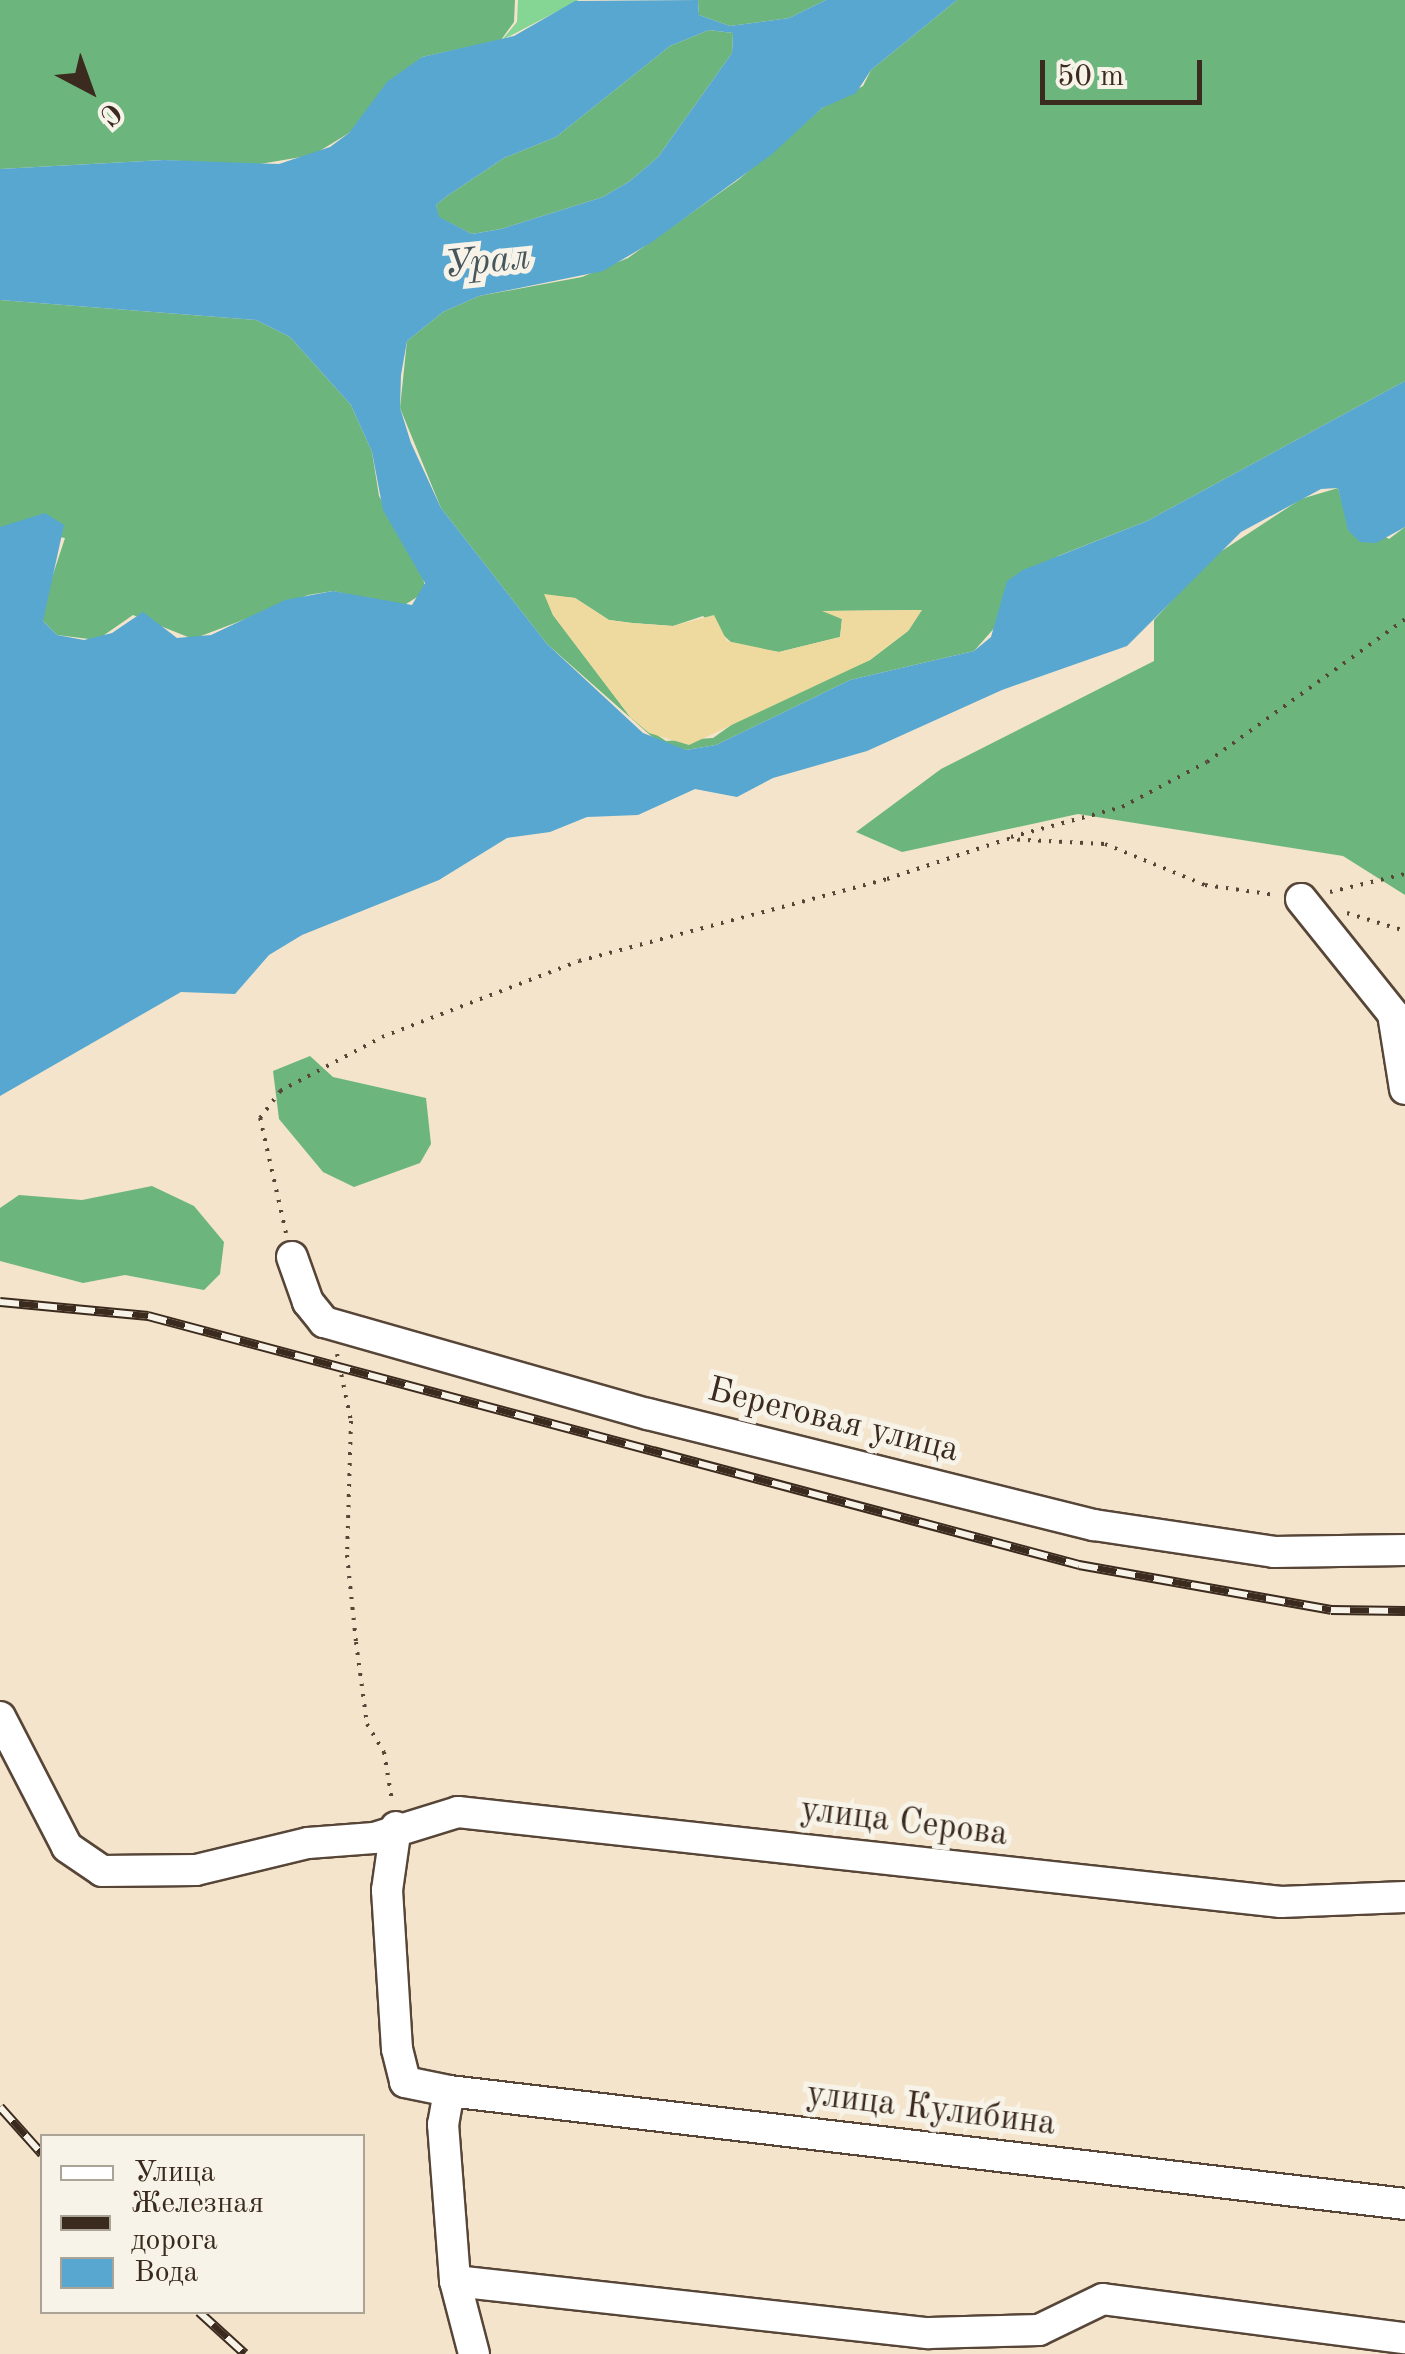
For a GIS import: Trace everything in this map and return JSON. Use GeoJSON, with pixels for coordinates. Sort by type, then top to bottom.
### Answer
{"type":"FeatureCollection","features":[{"type":"Feature","properties":{"kind":"street"},"geometry":{"type":"LineString","coordinates":[[1301,900],[1394,1014],[1405,1090]]}},
{"type":"Feature","properties":{"kind":"street"},"geometry":{"type":"LineString","coordinates":[[292,1257],[308,1302],[324,1322]]}},
{"type":"Feature","properties":{"kind":"street","name":"Береговая улица"},"geometry":{"type":"LineString","coordinates":[[324,1322],[630,1409],[1094,1526],[1274,1552],[1405,1550]]}},
{"type":"Feature","properties":{"kind":"street","name":"улица Серова"},"geometry":{"type":"LineString","coordinates":[[0,1717],[67,1847],[102,1871],[196,1870],[308,1843],[374,1838],[396,1827],[458,1812],[1280,1902],[1405,1898]]}},
{"type":"Feature","properties":{"kind":"street","name":"улица Кулибина"},"geometry":{"type":"LineString","coordinates":[[396,1827],[387,1890],[398,2049],[406,2082],[449,2091],[1405,2204]]}},
{"type":"Feature","properties":{"kind":"street"},"geometry":{"type":"LineString","coordinates":[[449,2091],[443,2124],[456,2281],[474,2354]]}},
{"type":"Feature","properties":{"kind":"street"},"geometry":{"type":"LineString","coordinates":[[456,2281],[929,2333],[1039,2330],[1103,2299],[1405,2338]]}},
{"type":"Feature","properties":{"kind":"path"},"geometry":{"type":"LineString","coordinates":[[292,1257],[260,1118],[280,1091],[382,1037],[579,962],[887,879],[1122,806],[1208,762],[1405,619]]}},
{"type":"Feature","properties":{"kind":"path"},"geometry":{"type":"LineString","coordinates":[[1007,839],[1106,844],[1205,885],[1301,900],[1405,931]]}},
{"type":"Feature","properties":{"kind":"path"},"geometry":{"type":"LineString","coordinates":[[1301,900],[1405,874]]}},
{"type":"Feature","properties":{"kind":"path"},"geometry":{"type":"LineString","coordinates":[[324,1322],[343,1367],[351,1421],[347,1555],[367,1724],[384,1752],[396,1827]]}},
{"type":"Feature","properties":{"kind":"green space"},"geometry":{"type":"Polygon","coordinates":[[[0,0],[515,0],[514,22],[501,40],[422,57],[349,133],[313,155],[254,165],[164,160],[0,169],[0,0]]]}},
{"type":"Feature","properties":{"kind":"green space"},"geometry":{"type":"Polygon","coordinates":[[[518,0],[579,0],[502,40],[517,22],[518,0]]]}},
{"type":"Feature","properties":{"kind":"green space"},"geometry":{"type":"Polygon","coordinates":[[[698,0],[826,0],[789,18],[730,26],[699,15],[698,0]]]}},
{"type":"Feature","properties":{"kind":"green space"},"geometry":{"type":"Polygon","coordinates":[[[957,0],[1405,0],[1405,381],[1147,521],[1058,556],[974,651],[850,680],[716,745],[686,750],[659,743],[547,644],[441,508],[400,408],[407,341],[443,312],[479,296],[582,277],[628,258],[738,180],[822,108],[863,86],[871,70],[957,0]],[[545,595],[553,615],[631,718],[666,741],[713,738],[744,716],[870,660],[908,631],[920,610],[825,611],[842,619],[840,637],[779,652],[734,645],[703,616],[673,626],[609,620],[575,598],[545,595]]]}},
{"type":"Feature","properties":{"kind":"green space"},"geometry":{"type":"Polygon","coordinates":[[[709,30],[733,33],[732,53],[658,157],[630,181],[603,197],[501,229],[472,234],[438,217],[436,205],[447,196],[504,158],[556,137],[670,46],[709,30]]]}},
{"type":"Feature","properties":{"kind":"green space"},"geometry":{"type":"Polygon","coordinates":[[[0,300],[256,320],[290,337],[351,405],[372,452],[379,496],[423,574],[425,592],[403,606],[333,591],[308,595],[193,639],[133,615],[97,640],[57,635],[43,621],[42,608],[65,538],[0,527],[0,300]]]}},
{"type":"Feature","properties":{"kind":"green space"},"geometry":{"type":"Polygon","coordinates":[[[1338,488],[1345,514],[1389,539],[1405,527],[1405,895],[1343,856],[1078,814],[902,852],[856,832],[941,769],[1154,661],[1154,620],[1211,558],[1301,499],[1338,488]]]}},
{"type":"Feature","properties":{"kind":"green space"},"geometry":{"type":"Polygon","coordinates":[[[310,1056],[333,1077],[426,1098],[431,1144],[420,1163],[354,1187],[323,1172],[279,1119],[273,1071],[310,1056]]]}},
{"type":"Feature","properties":{"kind":"green space"},"geometry":{"type":"Polygon","coordinates":[[[152,1186],[194,1206],[224,1242],[220,1274],[204,1290],[125,1275],[83,1283],[0,1261],[0,1208],[19,1195],[82,1200],[152,1186]]]}},
{"type":"Feature","properties":{"kind":"sand"},"geometry":{"type":"Polygon","coordinates":[[[544,594],[575,598],[609,620],[632,623],[673,626],[714,615],[727,641],[779,652],[840,637],[842,619],[822,611],[922,610],[909,630],[870,660],[689,745],[649,733],[631,718],[553,615],[544,594]]]}},
{"type":"Feature","properties":{"kind":"water","name":"Урал"},"geometry":{"type":"Polygon","coordinates":[[[698,0],[699,15],[730,26],[789,18],[826,0],[957,0],[871,70],[856,93],[822,108],[771,155],[652,242],[603,271],[479,296],[443,312],[407,341],[400,408],[411,443],[441,508],[547,644],[643,733],[686,750],[716,745],[850,680],[974,651],[991,637],[1007,581],[1023,570],[1147,521],[1405,381],[1405,527],[1376,543],[1360,542],[1348,530],[1338,488],[1321,489],[1241,532],[1127,646],[1002,690],[867,751],[773,778],[737,797],[695,789],[638,815],[587,817],[550,832],[507,838],[439,880],[302,935],[269,955],[235,994],[181,992],[0,1096],[0,527],[45,513],[64,525],[43,621],[57,635],[84,640],[112,633],[143,612],[177,638],[211,635],[285,600],[333,591],[412,605],[425,583],[383,510],[372,452],[351,405],[290,337],[256,320],[0,300],[0,169],[164,160],[279,164],[330,147],[349,133],[387,82],[422,57],[514,36],[575,1],[698,0]],[[709,30],[670,46],[556,137],[504,158],[447,196],[436,205],[439,217],[472,234],[501,229],[603,197],[630,181],[658,157],[732,53],[733,33],[709,30]]]}},
{"type":"Feature","properties":{"kind":"railway"},"geometry":{"type":"LineString","coordinates":[[0,1302],[148,1316],[1079,1565],[1331,1610],[1405,1611]]}},
{"type":"Feature","properties":{"kind":"railway"},"geometry":{"type":"LineString","coordinates":[[0,2107],[40,2152]]}},
{"type":"Feature","properties":{"kind":"railway"},"geometry":{"type":"LineString","coordinates":[[201,2314],[245,2354]]}}]}
